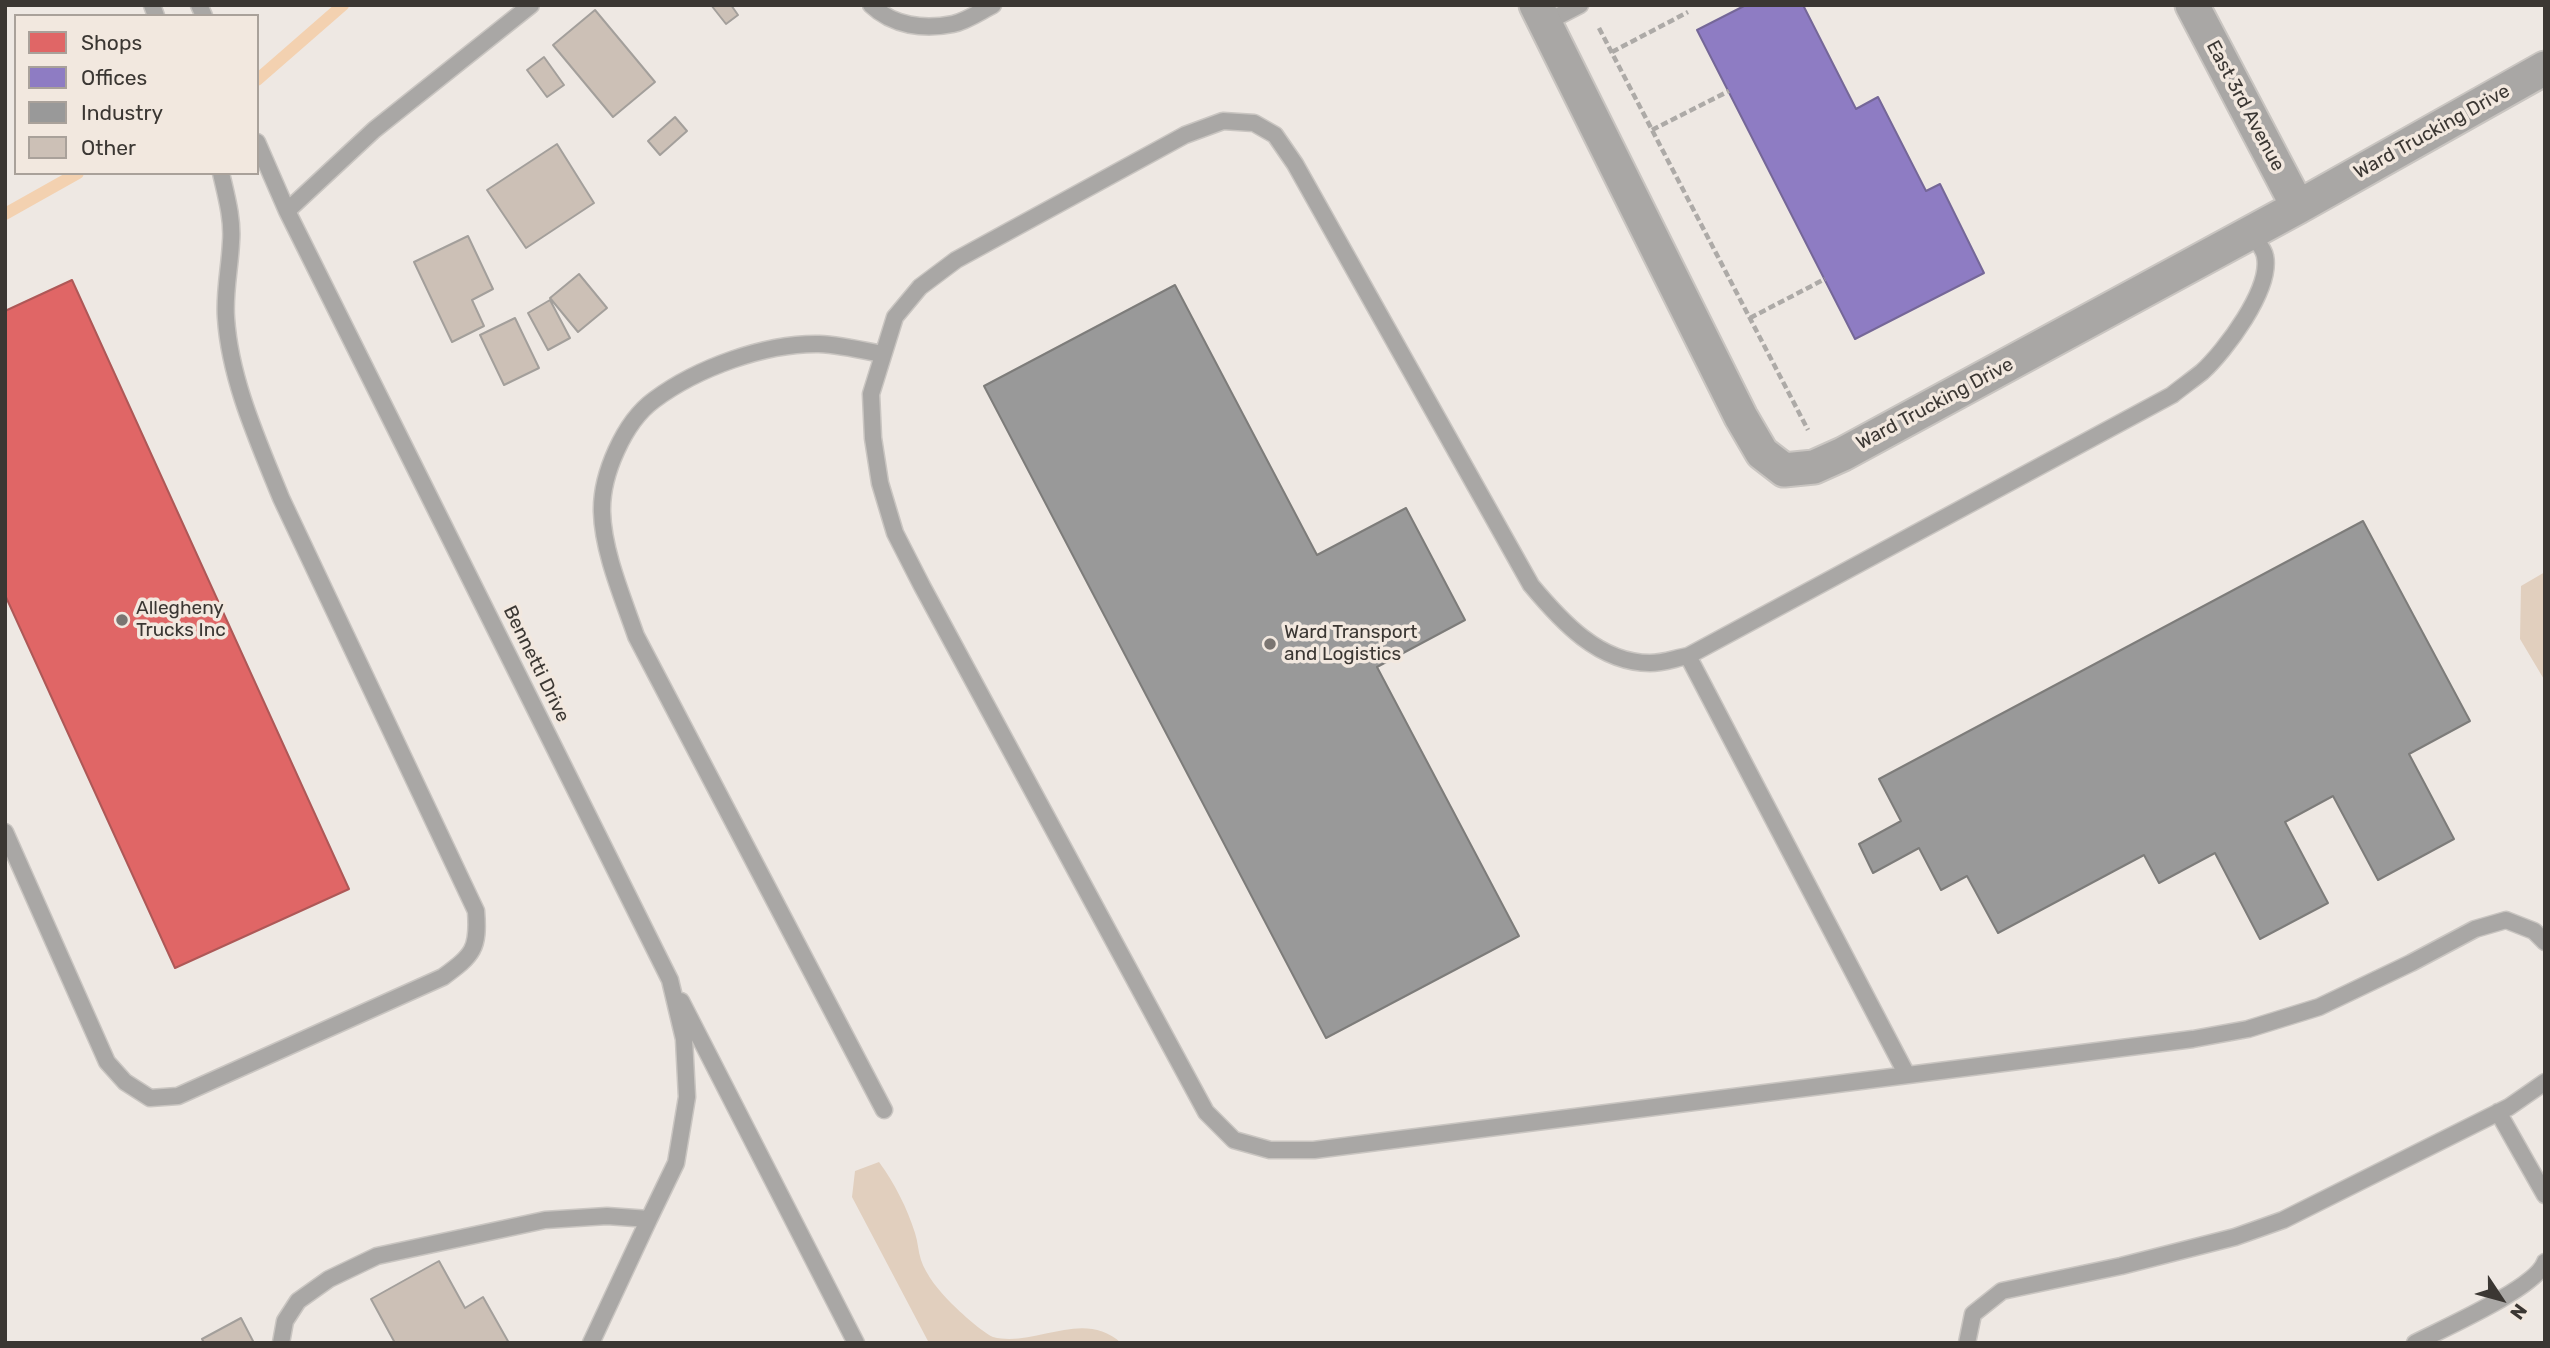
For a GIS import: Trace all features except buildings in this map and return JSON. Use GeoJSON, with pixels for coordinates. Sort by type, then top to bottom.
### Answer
{"type":"FeatureCollection","features":[{"type":"Feature","properties":{"kind":"street","name":"East 3rd Avenue"},"geometry":{"type":"LineString","coordinates":[[2192,5],[2298,207]]}},
{"type":"Feature","properties":{"kind":"street","name":"Ward Trucking Drive"},"geometry":{"type":"LineString","coordinates":[[1541,14],[1741,416],[1762,453],[1784,470],[1814,467],[1825,462],[2251,233],[2545,68]]}},
{"type":"Feature","properties":{"kind":"lane"},"geometry":{"type":"LineString","coordinates":[[287,211],[374,130],[531,5]]}},
{"type":"Feature","properties":{"kind":"lane"},"geometry":{"type":"LineString","coordinates":[[870,5],[888,19],[921,27],[955,24],[993,5]]}},
{"type":"Feature","properties":{"kind":"lane"},"geometry":{"type":"LineString","coordinates":[[1541,14],[1580,5]]}},
{"type":"Feature","properties":{"kind":"lane"},"geometry":{"type":"LineString","coordinates":[[2251,233],[2265,255],[2264,275],[2257,293],[2226,346],[2202,371],[2172,395],[1688,656],[1651,663],[1617,658],[1583,639],[1552,610],[1531,585],[1295,164],[1275,135],[1254,123],[1223,121],[1185,135],[956,260],[920,287],[895,317],[871,394],[873,438],[880,483],[895,533],[1206,1112],[1234,1140],[1270,1150],[1314,1150],[2193,1040],[2248,1029],[2319,1007],[2475,929],[2507,920],[2534,931],[2545,943]]}},
{"type":"Feature","properties":{"kind":"lane","name":"Bennetti Drive"},"geometry":{"type":"LineString","coordinates":[[259,147],[287,211],[670,980],[684,1039],[687,1097],[676,1163],[591,1343]]}},
{"type":"Feature","properties":{"kind":"lane"},"geometry":{"type":"LineString","coordinates":[[5,832],[107,1062],[125,1082],[150,1098],[178,1096],[443,977],[467,959],[478,936],[476,911],[287,510],[258,440],[233,363],[226,317],[232,240],[221,175]]}},
{"type":"Feature","properties":{"kind":"lane"},"geometry":{"type":"LineString","coordinates":[[882,354],[818,344],[769,350],[734,359],[693,377],[653,400],[630,426],[609,468],[602,512],[612,568],[636,636],[884,1110]]}},
{"type":"Feature","properties":{"kind":"lane"},"geometry":{"type":"LineString","coordinates":[[1688,656],[1907,1076]]}},
{"type":"Feature","properties":{"kind":"lane"},"geometry":{"type":"LineString","coordinates":[[670,980],[856,1343]]}},
{"type":"Feature","properties":{"kind":"lane"},"geometry":{"type":"LineString","coordinates":[[1967,1343],[1973,1314],[2001,1291],[2121,1266],[2235,1237],[2283,1220],[2498,1112],[2545,1082]]}},
{"type":"Feature","properties":{"kind":"lane"},"geometry":{"type":"LineString","coordinates":[[2498,1112],[2545,1195]]}},
{"type":"Feature","properties":{"kind":"lane"},"geometry":{"type":"LineString","coordinates":[[281,1343],[285,1321],[298,1301],[329,1279],[377,1256],[545,1220],[607,1216],[649,1219]]}},
{"type":"Feature","properties":{"kind":"lane"},"geometry":{"type":"LineString","coordinates":[[2415,1343],[2519,1289],[2542,1269],[2545,1262]]}},
{"type":"Feature","properties":{"kind":"path"},"geometry":{"type":"LineString","coordinates":[[1612,52],[1688,12]]}},
{"type":"Feature","properties":{"kind":"path"},"geometry":{"type":"LineString","coordinates":[[1593,17],[1825,462]]}},
{"type":"Feature","properties":{"kind":"path"},"geometry":{"type":"LineString","coordinates":[[1652,130],[1729,90]]}},
{"type":"Feature","properties":{"kind":"path"},"geometry":{"type":"LineString","coordinates":[[1750,318],[1825,279]]}},
{"type":"Feature","properties":{"kind":"shaded area"},"geometry":{"type":"Polygon","coordinates":[[[2545,572],[2545,681],[2520,639],[2521,586],[2545,572]]]}},
{"type":"Feature","properties":{"kind":"shaded area"},"geometry":{"type":"Polygon","coordinates":[[[879,1162],[904,1205],[915,1233],[923,1266],[951,1303],[983,1331],[993,1337],[1009,1339],[1091,1329],[1106,1333],[1121,1343],[929,1343],[852,1197],[855,1171],[879,1162]]]}},
{"type":"Feature","properties":{"kind":"waterway"},"geometry":{"type":"LineString","coordinates":[[259,78],[343,5]]}},
{"type":"Feature","properties":{"kind":"waterway"},"geometry":{"type":"LineString","coordinates":[[5,214],[74,175]]}},
{"type":"Feature","properties":{"kind":"place","name":"Allegheny Trucks Inc"},"geometry":{"type":"Point","coordinates":[122,620]}},
{"type":"Feature","properties":{"kind":"place","name":"Ward Transport and Logistics"},"geometry":{"type":"Point","coordinates":[1270,644]}}]}
